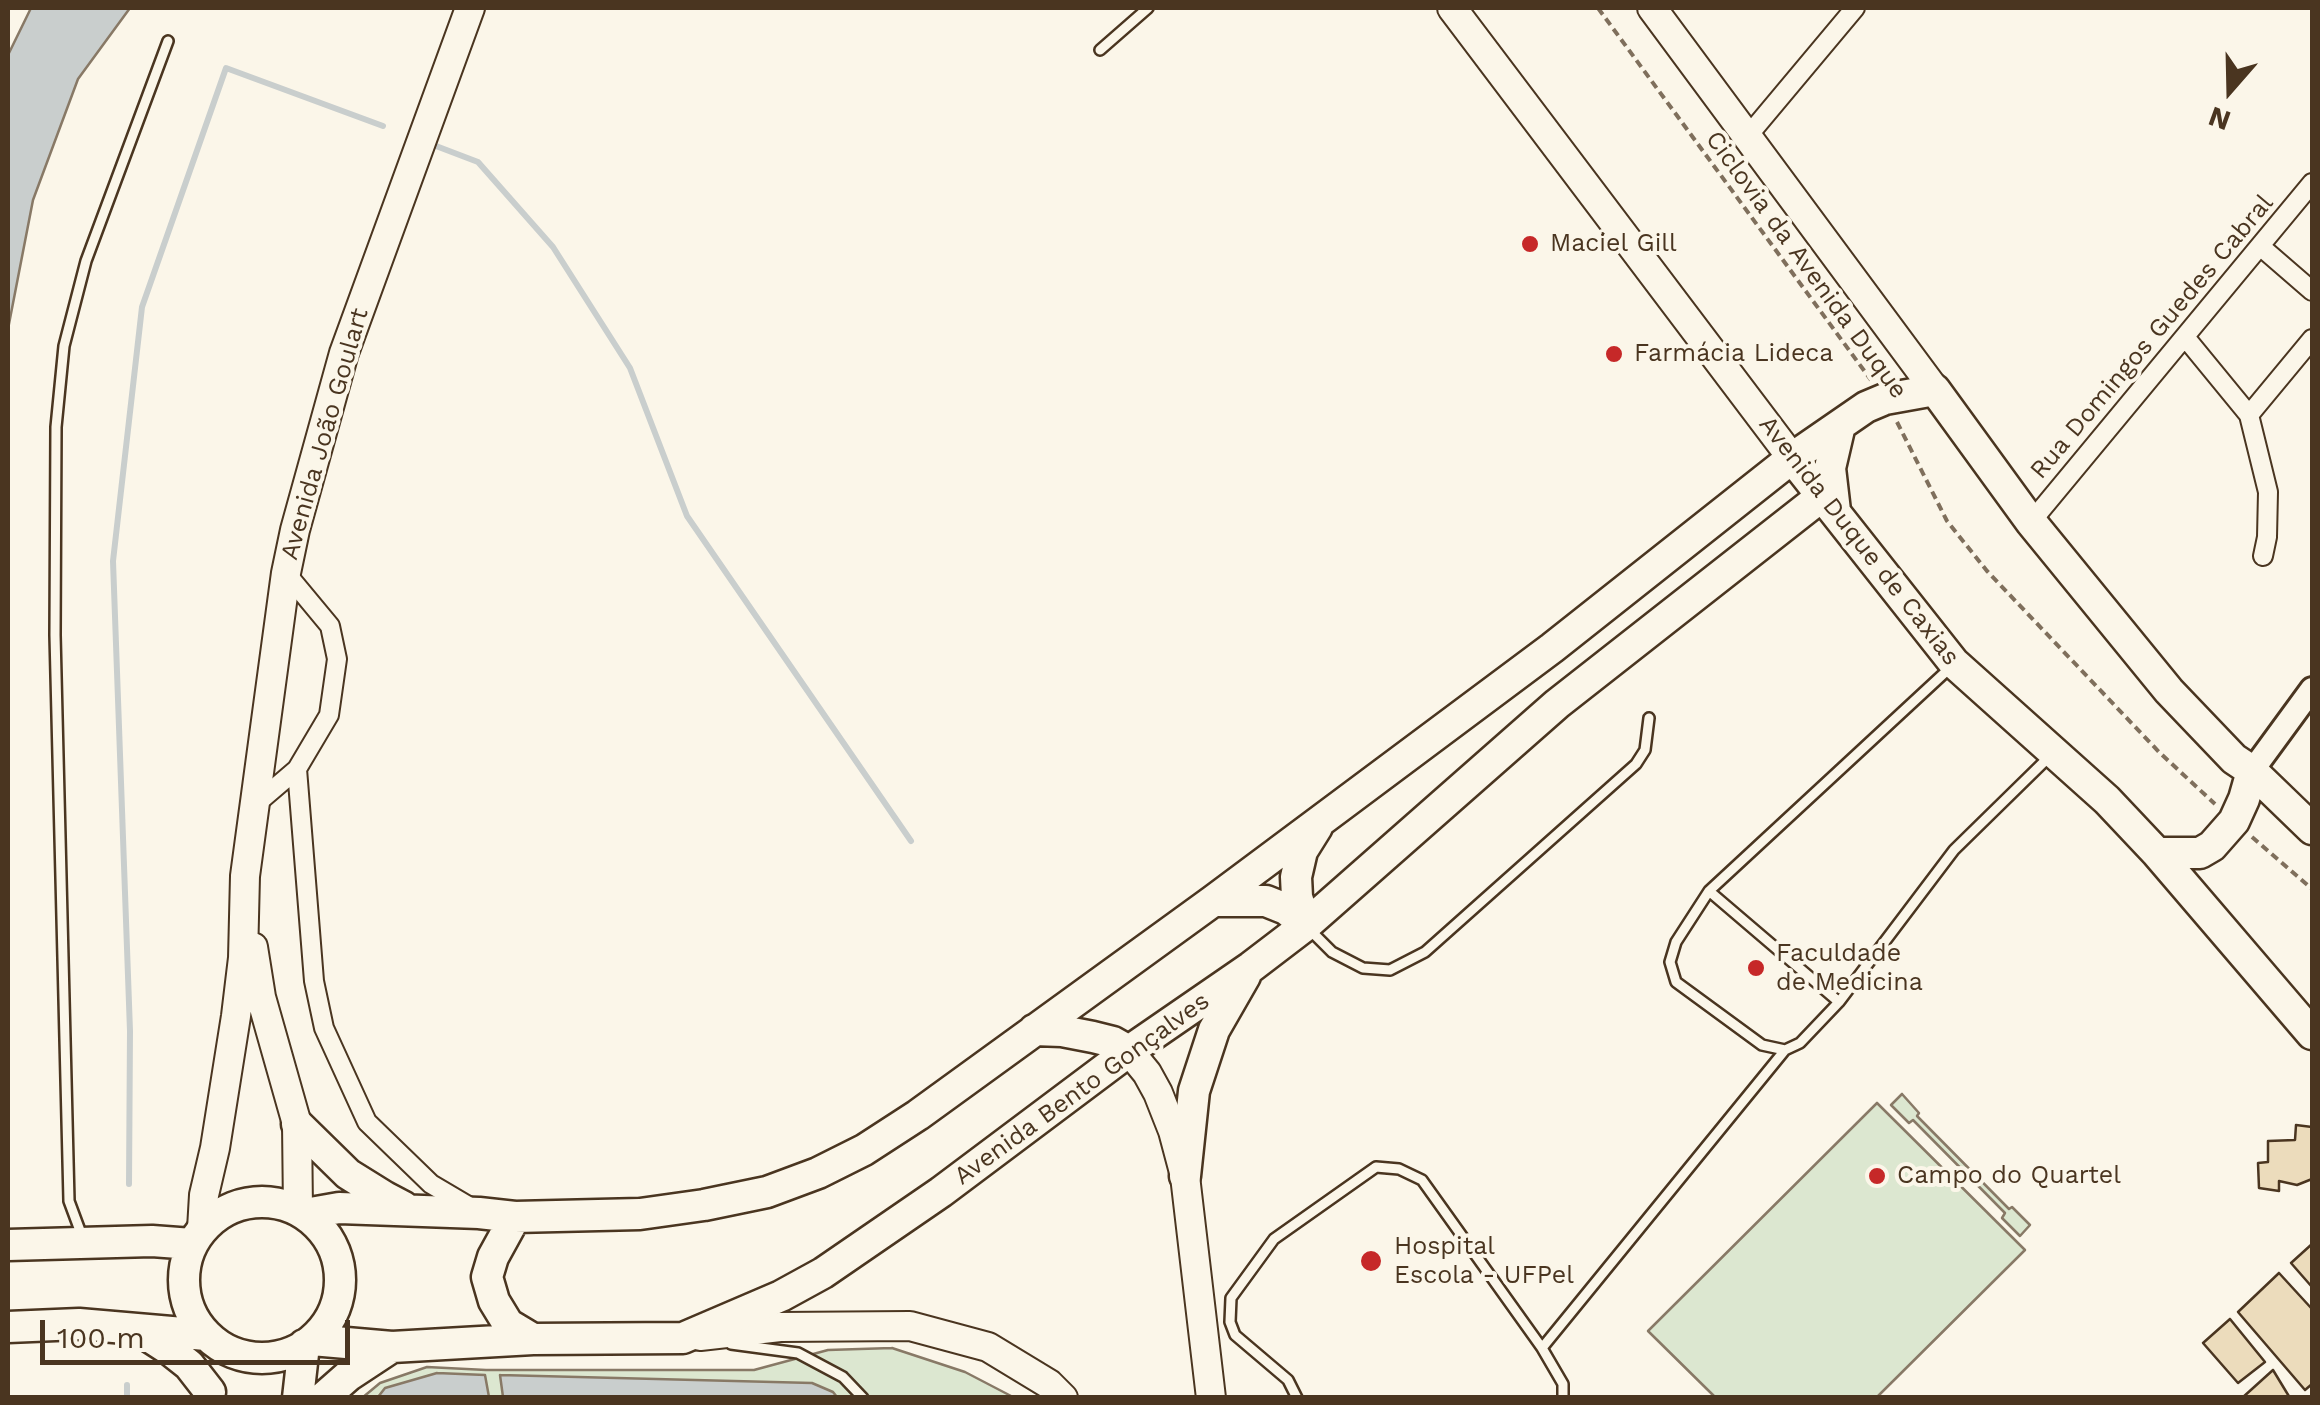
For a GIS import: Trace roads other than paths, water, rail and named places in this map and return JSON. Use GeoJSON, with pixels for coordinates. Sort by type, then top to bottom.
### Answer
{"type":"FeatureCollection","features":[{"type":"Feature","properties":{"kind":"main road","name":"Avenida João Goulart"},"geometry":{"type":"LineString","coordinates":[[210,1338],[188,1308],[183,1275],[197,1236],[227,1076],[243,958],[245,876],[286,572],[344,353],[470,8]]}},
{"type":"Feature","properties":{"kind":"main road","name":"Avenida Duque de Caxias"},"geometry":{"type":"LineString","coordinates":[[1452,8],[1792,458],[1954,663],[2107,800],[2158,853],[2312,1034]]}},
{"type":"Feature","properties":{"kind":"main road"},"geometry":{"type":"LineString","coordinates":[[1652,8],[2031,522],[2169,691],[2234,758],[2312,828]]}},
{"type":"Feature","properties":{"kind":"main road"},"geometry":{"type":"LineString","coordinates":[[301,1212],[339,1208],[515,1217],[640,1214],[767,1192],[864,1150],[1212,901],[1552,648],[1792,458],[1866,407],[1885,399],[1935,390]]}},
{"type":"Feature","properties":{"kind":"main road"},"geometry":{"type":"LineString","coordinates":[[1829,505],[1830,468],[1840,425]]}},
{"type":"Feature","properties":{"kind":"main road","name":"Avenida Bento Gonçalves"},"geometry":{"type":"LineString","coordinates":[[8,1327],[79,1324],[210,1338],[236,1353],[259,1358],[282,1355],[308,1343],[392,1347],[533,1339],[683,1338],[782,1296],[823,1273],[941,1192],[1306,925],[1557,704],[1829,505]]}},
{"type":"Feature","properties":{"kind":"main road"},"geometry":{"type":"LineString","coordinates":[[2158,853],[2200,853],[2212,846],[2234,820],[2252,771]]}},
{"type":"Feature","properties":{"kind":"main road"},"geometry":{"type":"LineString","coordinates":[[1306,925],[1296,877],[1302,851],[1320,820]]}},
{"type":"Feature","properties":{"kind":"main road","name":"Avenida João Goulart"},"geometry":{"type":"LineString","coordinates":[[245,876],[261,997],[298,1124],[301,1212]]}},
{"type":"Feature","properties":{"kind":"main road"},"geometry":{"type":"LineString","coordinates":[[1212,901],[1266,901],[1286,909],[1306,925]]}},
{"type":"Feature","properties":{"kind":"main road"},"geometry":{"type":"LineString","coordinates":[[1185,1176],[1194,1091],[1214,1030],[1251,966]]}},
{"type":"Feature","properties":{"kind":"main road"},"geometry":{"type":"LineString","coordinates":[[1034,1030],[1062,1031],[1112,1042],[1129,1051],[1158,1092],[1185,1176],[1211,1398]]}},
{"type":"Feature","properties":{"kind":"main road"},"geometry":{"type":"LineString","coordinates":[[298,1124],[348,1174],[412,1210]]}},
{"type":"Feature","properties":{"kind":"main road"},"geometry":{"type":"LineString","coordinates":[[8,1245],[197,1236],[222,1212],[247,1203],[273,1202],[301,1212],[326,1235],[338,1261],[340,1290],[330,1318],[308,1343],[298,1398]]}},
{"type":"Feature","properties":{"kind":"main road"},"geometry":{"type":"LineString","coordinates":[[515,1217],[493,1256],[487,1277],[494,1301],[508,1324],[533,1339]]}},
{"type":"Feature","properties":{"kind":"main road"},"geometry":{"type":"LineString","coordinates":[[683,1338],[780,1328],[910,1326],[988,1347],[1049,1384],[1063,1398]]}},
{"type":"Feature","properties":{"kind":"main road"},"geometry":{"type":"LineString","coordinates":[[136,1329],[189,1366],[211,1395]]}},
{"type":"Feature","properties":{"kind":"main road"},"geometry":{"type":"LineString","coordinates":[[210,1338],[211,1395]]}},
{"type":"Feature","properties":{"kind":"main road"},"geometry":{"type":"LineString","coordinates":[[322,1398],[392,1347]]}},
{"type":"Feature","properties":{"kind":"street"},"geometry":{"type":"LineString","coordinates":[[1747,136],[1855,8]]}},
{"type":"Feature","properties":{"kind":"street","name":"Rua Domingos Guedes Cabral"},"geometry":{"type":"LineString","coordinates":[[2031,522],[2312,183]]}},
{"type":"Feature","properties":{"kind":"street"},"geometry":{"type":"LineString","coordinates":[[2260,246],[2312,290]]}},
{"type":"Feature","properties":{"kind":"street"},"geometry":{"type":"LineString","coordinates":[[2185,337],[2248,416],[2268,492],[2263,556]]}},
{"type":"Feature","properties":{"kind":"street"},"geometry":{"type":"LineString","coordinates":[[2248,416],[2312,340]]}},
{"type":"Feature","properties":{"kind":"street"},"geometry":{"type":"LineString","coordinates":[[256,804],[297,769],[329,715],[337,659],[330,626],[286,572]]}},
{"type":"Feature","properties":{"kind":"street"},"geometry":{"type":"LineString","coordinates":[[2252,771],[2312,690]]}},
{"type":"Feature","properties":{"kind":"street"},"geometry":{"type":"LineString","coordinates":[[297,769],[314,981],[324,1028],[368,1122],[431,1184],[478,1213]]}},
{"type":"Feature","properties":{"kind":"lane"},"geometry":{"type":"LineString","coordinates":[[1100,50],[1148,8]]}},
{"type":"Feature","properties":{"kind":"lane"},"geometry":{"type":"LineString","coordinates":[[78,1243],[69,1201],[55,634],[56,427],[64,346],[86,261],[168,41]]}},
{"type":"Feature","properties":{"kind":"lane"},"geometry":{"type":"LineString","coordinates":[[1785,1050],[1762,1045],[1676,982],[1670,962],[1676,942],[1709,891],[1954,663]]}},
{"type":"Feature","properties":{"kind":"lane"},"geometry":{"type":"LineString","coordinates":[[1306,925],[1332,952],[1363,968],[1390,970],[1426,952],[1636,764],[1644,750],[1649,718]]}},
{"type":"Feature","properties":{"kind":"lane"},"geometry":{"type":"LineString","coordinates":[[1542,1348],[1785,1050],[1800,1043],[1839,1002],[1954,850],[2054,752]]}},
{"type":"Feature","properties":{"kind":"lane"},"geometry":{"type":"LineString","coordinates":[[1709,891],[1839,1002]]}},
{"type":"Feature","properties":{"kind":"lane"},"geometry":{"type":"LineString","coordinates":[[1298,1398],[1288,1380],[1236,1335],[1230,1322],[1232,1298],[1274,1239],[1376,1167],[1399,1169],[1422,1180],[1542,1348],[1563,1384],[1563,1398]]}},
{"type":"Feature","properties":{"kind":"lane"},"geometry":{"type":"LineString","coordinates":[[683,1338],[798,1353],[843,1377],[863,1398]]}},
{"type":"Feature","properties":{"kind":"waterway"},"geometry":{"type":"LineString","coordinates":[[129,1184],[130,1031],[113,561],[142,307],[226,68],[383,126]]}},
{"type":"Feature","properties":{"kind":"waterway"},"geometry":{"type":"LineString","coordinates":[[436,146],[478,162],[553,247],[630,368],[687,516],[911,841]]}},
{"type":"Feature","properties":{"kind":"waterway"},"geometry":{"type":"LineString","coordinates":[[127,1385],[127,1398]]}},
{"type":"Feature","properties":{"kind":"place","name":"Maciel Gill"},"geometry":{"type":"Point","coordinates":[1530,244]}},
{"type":"Feature","properties":{"kind":"place","name":"Farmácia Lideca"},"geometry":{"type":"Point","coordinates":[1614,354]}},
{"type":"Feature","properties":{"kind":"place","name":"Faculdade de Medicina"},"geometry":{"type":"Point","coordinates":[1756,968]}},
{"type":"Feature","properties":{"kind":"place","name":"Campo do Quartel"},"geometry":{"type":"Point","coordinates":[1877,1176]}},
{"type":"Feature","properties":{"kind":"place","name":"Hospital Escola - UFPel"},"geometry":{"type":"Point","coordinates":[1371,1261]}}]}
